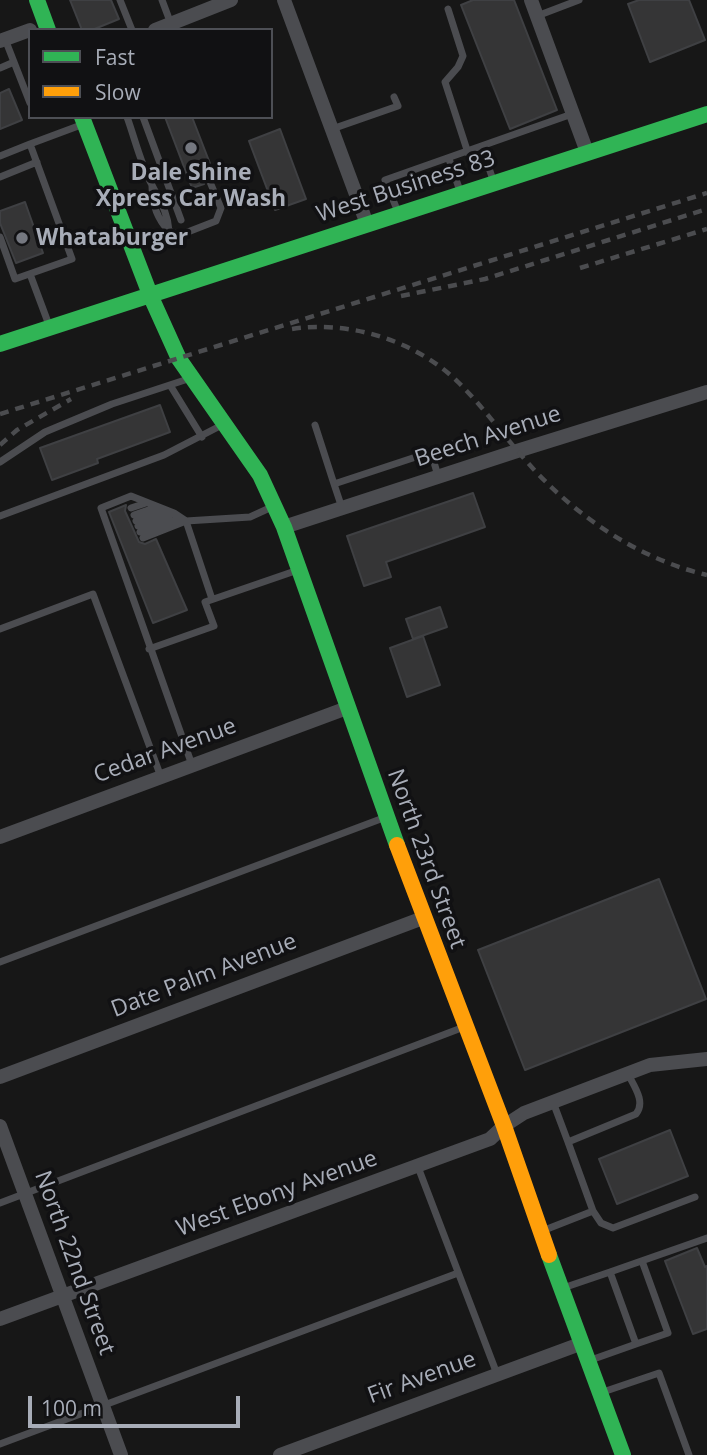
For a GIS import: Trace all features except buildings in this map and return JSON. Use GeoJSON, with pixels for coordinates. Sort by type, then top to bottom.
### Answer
{"type":"FeatureCollection","features":[{"type":"Feature","properties":{"kind":"main road"},"geometry":{"type":"LineString","coordinates":[[37,0],[39,28]]}},
{"type":"Feature","properties":{"kind":"main road","name":"West Business 83"},"geometry":{"type":"LineString","coordinates":[[0,344],[707,114]]}},
{"type":"Feature","properties":{"kind":"main road","name":"North 23rd Street"},"geometry":{"type":"LineString","coordinates":[[83,120],[151,297],[179,359],[260,475],[284,527],[346,708],[423,918],[504,1126],[580,1344],[623,1455]]}},
{"type":"Feature","properties":{"kind":"street"},"geometry":{"type":"LineString","coordinates":[[160,28],[232,0]]}},
{"type":"Feature","properties":{"kind":"street"},"geometry":{"type":"LineString","coordinates":[[284,0],[367,224]]}},
{"type":"Feature","properties":{"kind":"street"},"geometry":{"type":"LineString","coordinates":[[531,0],[587,152]]}},
{"type":"Feature","properties":{"kind":"street"},"geometry":{"type":"LineString","coordinates":[[3,40],[28,32]]}},
{"type":"Feature","properties":{"kind":"street","name":"Beech Avenue"},"geometry":{"type":"LineString","coordinates":[[284,527],[707,392]]}},
{"type":"Feature","properties":{"kind":"street","name":"Cedar Avenue"},"geometry":{"type":"LineString","coordinates":[[0,837],[346,708]]}},
{"type":"Feature","properties":{"kind":"street","name":"Date Palm Avenue"},"geometry":{"type":"LineString","coordinates":[[0,1077],[423,918]]}},
{"type":"Feature","properties":{"kind":"street","name":"West Ebony Avenue"},"geometry":{"type":"LineString","coordinates":[[0,1319],[490,1139],[524,1113],[650,1065],[707,1059]]}},
{"type":"Feature","properties":{"kind":"street","name":"North 22nd Street"},"geometry":{"type":"LineString","coordinates":[[0,1126],[121,1455]]}},
{"type":"Feature","properties":{"kind":"street","name":"Fir Avenue"},"geometry":{"type":"LineString","coordinates":[[280,1455],[580,1344]]}},
{"type":"Feature","properties":{"kind":"lane"},"geometry":{"type":"LineString","coordinates":[[120,0],[131,28]]}},
{"type":"Feature","properties":{"kind":"lane"},"geometry":{"type":"LineString","coordinates":[[162,0],[171,24]]}},
{"type":"Feature","properties":{"kind":"lane"},"geometry":{"type":"LineString","coordinates":[[537,16],[579,0]]}},
{"type":"Feature","properties":{"kind":"lane"},"geometry":{"type":"LineString","coordinates":[[448,9],[463,56],[458,67],[445,82],[467,153]]}},
{"type":"Feature","properties":{"kind":"lane"},"geometry":{"type":"LineString","coordinates":[[3,40],[28,98]]}},
{"type":"Feature","properties":{"kind":"lane"},"geometry":{"type":"LineString","coordinates":[[0,68],[14,62]]}},
{"type":"Feature","properties":{"kind":"lane"},"geometry":{"type":"LineString","coordinates":[[332,129],[398,106],[394,96]]}},
{"type":"Feature","properties":{"kind":"lane"},"geometry":{"type":"LineString","coordinates":[[398,214],[385,180],[573,114]]}},
{"type":"Feature","properties":{"kind":"lane"},"geometry":{"type":"LineString","coordinates":[[128,119],[152,185],[160,197],[169,231],[180,235],[216,221],[221,208],[210,181]]}},
{"type":"Feature","properties":{"kind":"lane"},"geometry":{"type":"LineString","coordinates":[[144,119],[181,220]]}},
{"type":"Feature","properties":{"kind":"lane"},"geometry":{"type":"LineString","coordinates":[[0,156],[83,120]]}},
{"type":"Feature","properties":{"kind":"lane"},"geometry":{"type":"LineString","coordinates":[[0,237],[15,279],[72,259],[30,145]]}},
{"type":"Feature","properties":{"kind":"lane"},"geometry":{"type":"LineString","coordinates":[[482,147],[494,182]]}},
{"type":"Feature","properties":{"kind":"lane"},"geometry":{"type":"LineString","coordinates":[[449,159],[460,193]]}},
{"type":"Feature","properties":{"kind":"lane"},"geometry":{"type":"LineString","coordinates":[[0,177],[37,162]]}},
{"type":"Feature","properties":{"kind":"lane"},"geometry":{"type":"LineString","coordinates":[[30,274],[50,328]]}},
{"type":"Feature","properties":{"kind":"lane"},"geometry":{"type":"LineString","coordinates":[[0,462],[44,432],[112,404],[192,378]]}},
{"type":"Feature","properties":{"kind":"lane"},"geometry":{"type":"LineString","coordinates":[[170,385],[202,437]]}},
{"type":"Feature","properties":{"kind":"lane"},"geometry":{"type":"LineString","coordinates":[[0,516],[164,456],[223,425]]}},
{"type":"Feature","properties":{"kind":"lane"},"geometry":{"type":"LineString","coordinates":[[314,425],[342,508]]}},
{"type":"Feature","properties":{"kind":"lane"},"geometry":{"type":"LineString","coordinates":[[334,484],[453,444]]}},
{"type":"Feature","properties":{"kind":"lane"},"geometry":{"type":"LineString","coordinates":[[431,452],[438,477]]}},
{"type":"Feature","properties":{"kind":"lane"},"geometry":{"type":"LineString","coordinates":[[192,765],[149,649],[113,532],[101,508],[131,496],[180,517],[212,599]]}},
{"type":"Feature","properties":{"kind":"lane"},"geometry":{"type":"LineString","coordinates":[[137,524],[147,502]]}},
{"type":"Feature","properties":{"kind":"lane"},"geometry":{"type":"LineString","coordinates":[[137,524],[180,517],[250,517],[274,505]]}},
{"type":"Feature","properties":{"kind":"lane"},"geometry":{"type":"LineString","coordinates":[[137,524],[162,508]]}},
{"type":"Feature","properties":{"kind":"lane"},"geometry":{"type":"LineString","coordinates":[[137,524],[180,517]]}},
{"type":"Feature","properties":{"kind":"lane"},"geometry":{"type":"LineString","coordinates":[[149,649],[214,626],[205,602],[299,569]]}},
{"type":"Feature","properties":{"kind":"lane"},"geometry":{"type":"LineString","coordinates":[[0,629],[93,594],[161,777]]}},
{"type":"Feature","properties":{"kind":"lane"},"geometry":{"type":"LineString","coordinates":[[0,962],[386,817]]}},
{"type":"Feature","properties":{"kind":"lane"},"geometry":{"type":"LineString","coordinates":[[0,1203],[465,1026]]}},
{"type":"Feature","properties":{"kind":"lane"},"geometry":{"type":"LineString","coordinates":[[568,1142],[636,1114],[641,1109],[641,1102],[628,1074]]}},
{"type":"Feature","properties":{"kind":"lane"},"geometry":{"type":"LineString","coordinates":[[553,1102],[593,1212],[601,1223],[613,1228],[695,1197]]}},
{"type":"Feature","properties":{"kind":"lane"},"geometry":{"type":"LineString","coordinates":[[418,1167],[498,1375]]}},
{"type":"Feature","properties":{"kind":"lane"},"geometry":{"type":"LineString","coordinates":[[541,1231],[593,1212]]}},
{"type":"Feature","properties":{"kind":"lane"},"geometry":{"type":"LineString","coordinates":[[561,1289],[707,1238]]}},
{"type":"Feature","properties":{"kind":"lane"},"geometry":{"type":"LineString","coordinates":[[587,1362],[668,1333],[642,1261]]}},
{"type":"Feature","properties":{"kind":"lane"},"geometry":{"type":"LineString","coordinates":[[610,1272],[636,1344]]}},
{"type":"Feature","properties":{"kind":"lane"},"geometry":{"type":"LineString","coordinates":[[0,1444],[457,1273]]}},
{"type":"Feature","properties":{"kind":"lane"},"geometry":{"type":"LineString","coordinates":[[599,1393],[659,1373],[689,1455]]}},
{"type":"Feature","properties":{"kind":"railway"},"geometry":{"type":"LineString","coordinates":[[0,414],[707,193]]}},
{"type":"Feature","properties":{"kind":"railway"},"geometry":{"type":"LineString","coordinates":[[401,296],[485,279],[707,209]]}},
{"type":"Feature","properties":{"kind":"railway"},"geometry":{"type":"LineString","coordinates":[[580,268],[707,229]]}},
{"type":"Feature","properties":{"kind":"railway"},"geometry":{"type":"LineString","coordinates":[[292,329],[314,327],[359,331],[403,345],[423,356],[459,383],[535,471],[582,514],[642,551],[663,561],[707,575]]}},
{"type":"Feature","properties":{"kind":"railway"},"geometry":{"type":"LineString","coordinates":[[0,445],[17,430],[71,399]]}},
{"type":"Feature","properties":{"kind":"traffic: fast"},"geometry":{"type":"LineString","coordinates":[[37,0],[47,28]]}},
{"type":"Feature","properties":{"kind":"traffic: fast"},"geometry":{"type":"LineString","coordinates":[[0,344],[707,114]]}},
{"type":"Feature","properties":{"kind":"traffic: fast"},"geometry":{"type":"LineString","coordinates":[[83,119],[151,297]]}},
{"type":"Feature","properties":{"kind":"traffic: fast"},"geometry":{"type":"LineString","coordinates":[[151,297],[179,359],[260,475],[284,527],[397,845]]}},
{"type":"Feature","properties":{"kind":"traffic: fast"},"geometry":{"type":"LineString","coordinates":[[549,1255],[623,1455]]}},
{"type":"Feature","properties":{"kind":"traffic: slow"},"geometry":{"type":"LineString","coordinates":[[397,845],[504,1126],[549,1255]]}},
{"type":"Feature","properties":{"kind":"place","name":"Dale Shine Xpress Car Wash"},"geometry":{"type":"Point","coordinates":[191,148]}},
{"type":"Feature","properties":{"kind":"place","name":"Whataburger"},"geometry":{"type":"Point","coordinates":[22,238]}}]}
